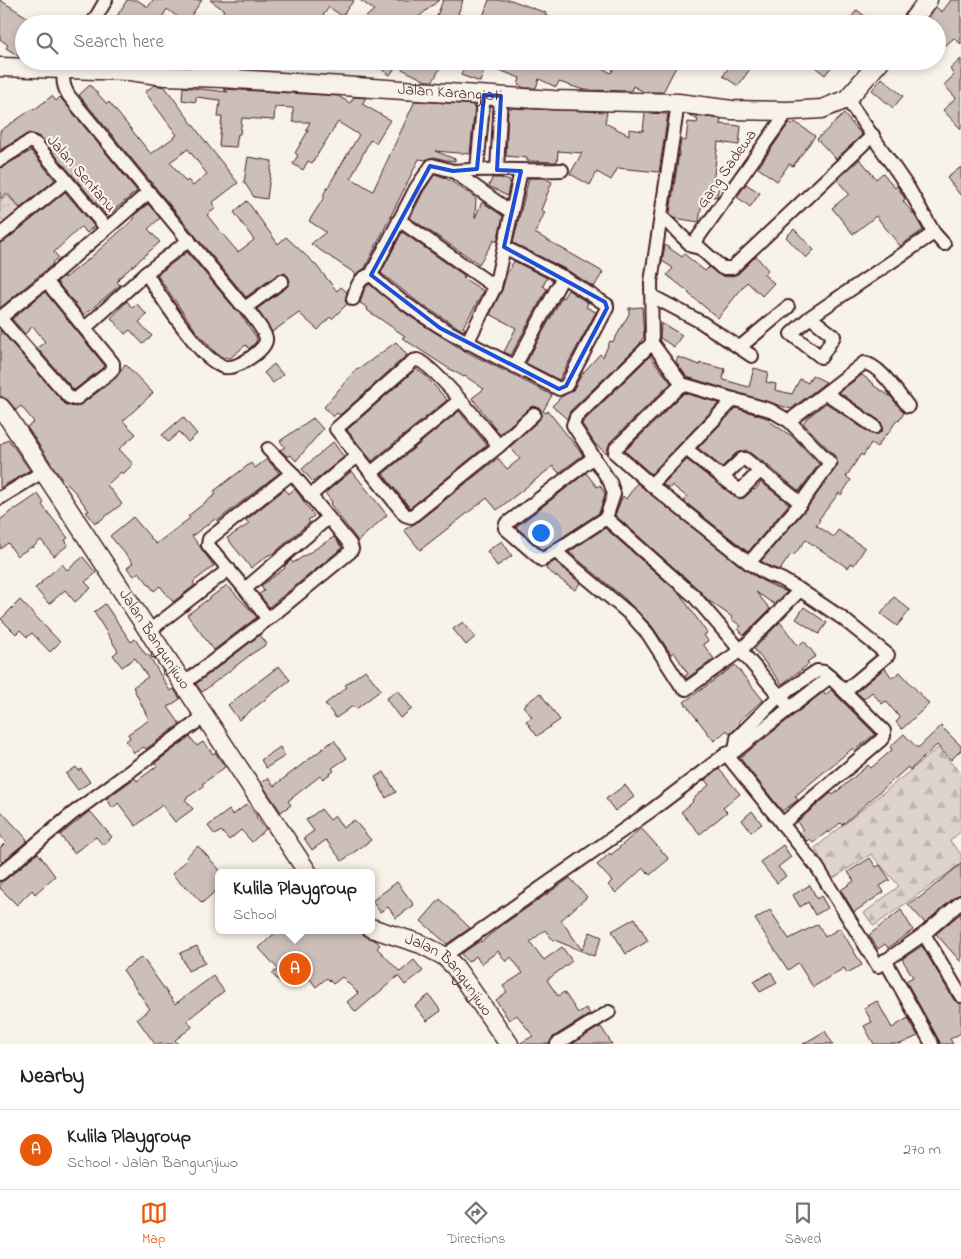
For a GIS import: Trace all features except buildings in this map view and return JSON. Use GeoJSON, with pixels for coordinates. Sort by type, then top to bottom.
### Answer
{"type":"FeatureCollection","features":[{"type":"Feature","properties":{"kind":"street"},"geometry":{"type":"LineString","coordinates":[[97,15],[106,0]]}},
{"type":"Feature","properties":{"kind":"street"},"geometry":{"type":"LineString","coordinates":[[917,15],[928,0]]}},
{"type":"Feature","properties":{"kind":"street","name":"Jalan Karangjati"},"geometry":{"type":"LineString","coordinates":[[0,66],[15,66]]}},
{"type":"Feature","properties":{"kind":"street"},"geometry":{"type":"LineString","coordinates":[[66,70],[63,84],[69,96],[241,304],[245,306],[264,332],[266,344],[261,350],[237,365],[224,367],[217,364],[205,355],[170,311],[146,273]]}},
{"type":"Feature","properties":{"kind":"street","name":"Jalan Karangjati"},"geometry":{"type":"LineString","coordinates":[[117,70],[165,76],[222,78],[554,100],[678,104],[732,110],[788,111],[822,109],[847,99],[872,70]]}},
{"type":"Feature","properties":{"kind":"street"},"geometry":{"type":"LineString","coordinates":[[477,169],[492,95]]}},
{"type":"Feature","properties":{"kind":"street"},"geometry":{"type":"LineString","coordinates":[[492,95],[498,170]]}},
{"type":"Feature","properties":{"kind":"street"},"geometry":{"type":"LineString","coordinates":[[847,99],[909,189],[934,233],[944,244]]}},
{"type":"Feature","properties":{"kind":"street"},"geometry":{"type":"LineString","coordinates":[[678,104],[651,282],[652,343],[682,384],[770,410],[789,421],[830,463],[801,503],[749,563]]}},
{"type":"Feature","properties":{"kind":"street","name":"Gang Sadewa"},"geometry":{"type":"LineString","coordinates":[[692,246],[788,111]]}},
{"type":"Feature","properties":{"kind":"street"},"geometry":{"type":"LineString","coordinates":[[661,216],[692,246],[700,248],[722,268],[727,270],[732,268],[873,135]]}},
{"type":"Feature","properties":{"kind":"street","name":"Jalan Sentanu"},"geometry":{"type":"LineString","coordinates":[[0,160],[30,141],[36,144],[106,228]]}},
{"type":"Feature","properties":{"kind":"street"},"geometry":{"type":"LineString","coordinates":[[353,299],[362,278],[371,275],[416,188],[430,166],[435,165],[453,171],[511,212]]}},
{"type":"Feature","properties":{"kind":"street"},"geometry":{"type":"LineString","coordinates":[[453,171],[477,169],[562,170]]}},
{"type":"Feature","properties":{"kind":"street"},"geometry":{"type":"LineString","coordinates":[[467,343],[495,288],[521,171]]}},
{"type":"Feature","properties":{"kind":"street"},"geometry":{"type":"LineString","coordinates":[[0,235],[66,182]]}},
{"type":"Feature","properties":{"kind":"street"},"geometry":{"type":"LineString","coordinates":[[46,281],[112,360],[114,366],[110,372],[74,399],[69,397],[0,318],[149,192]]}},
{"type":"Feature","properties":{"kind":"street"},"geometry":{"type":"LineString","coordinates":[[399,220],[495,288]]}},
{"type":"Feature","properties":{"kind":"street"},"geometry":{"type":"LineString","coordinates":[[810,317],[934,233]]}},
{"type":"Feature","properties":{"kind":"street"},"geometry":{"type":"LineString","coordinates":[[85,328],[146,273],[189,240]]}},
{"type":"Feature","properties":{"kind":"street"},"geometry":{"type":"LineString","coordinates":[[371,275],[440,328],[559,389],[563,389],[608,305],[563,276],[504,246]]}},
{"type":"Feature","properties":{"kind":"street"},"geometry":{"type":"LineString","coordinates":[[516,366],[563,276]]}},
{"type":"Feature","properties":{"kind":"street"},"geometry":{"type":"LineString","coordinates":[[245,306],[282,281]]}},
{"type":"Feature","properties":{"kind":"street"},"geometry":{"type":"LineString","coordinates":[[652,296],[686,313],[752,356]]}},
{"type":"Feature","properties":{"kind":"street"},"geometry":{"type":"LineString","coordinates":[[740,347],[788,307]]}},
{"type":"Feature","properties":{"kind":"street"},"geometry":{"type":"LineString","coordinates":[[594,456],[506,525],[505,528],[542,560],[606,518],[614,494],[610,482],[594,456],[573,425],[576,417],[652,343]]}},
{"type":"Feature","properties":{"kind":"street"},"geometry":{"type":"LineString","coordinates":[[499,446],[427,364],[420,360],[413,361],[336,429],[405,515],[413,517],[499,446],[534,414]]}},
{"type":"Feature","properties":{"kind":"street"},"geometry":{"type":"LineString","coordinates":[[789,421],[864,363],[879,371],[908,406]]}},
{"type":"Feature","properties":{"kind":"street"},"geometry":{"type":"LineString","coordinates":[[682,384],[615,450],[615,453],[749,563],[800,590],[842,618],[888,654],[845,691]]}},
{"type":"Feature","properties":{"kind":"street"},"geometry":{"type":"LineString","coordinates":[[826,393],[875,427]]}},
{"type":"Feature","properties":{"kind":"street"},"geometry":{"type":"LineString","coordinates":[[651,484],[734,399]]}},
{"type":"Feature","properties":{"kind":"street"},"geometry":{"type":"LineString","coordinates":[[371,473],[460,400]]}},
{"type":"Feature","properties":{"kind":"street","name":"Jalan Bangunjiwo"},"geometry":{"type":"LineString","coordinates":[[0,407],[6,412],[305,869]]}},
{"type":"Feature","properties":{"kind":"street"},"geometry":{"type":"LineString","coordinates":[[183,684],[268,619],[352,549],[350,544],[292,474],[268,449]]}},
{"type":"Feature","properties":{"kind":"street"},"geometry":{"type":"LineString","coordinates":[[686,449],[740,491],[761,470]]}},
{"type":"Feature","properties":{"kind":"street"},"geometry":{"type":"LineString","coordinates":[[310,496],[341,468],[358,456]]}},
{"type":"Feature","properties":{"kind":"street"},"geometry":{"type":"LineString","coordinates":[[722,478],[742,459],[748,460],[801,503]]}},
{"type":"Feature","properties":{"kind":"street"},"geometry":{"type":"LineString","coordinates":[[0,498],[44,470]]}},
{"type":"Feature","properties":{"kind":"street"},"geometry":{"type":"LineString","coordinates":[[268,619],[208,545],[209,539],[292,474]]}},
{"type":"Feature","properties":{"kind":"street"},"geometry":{"type":"LineString","coordinates":[[245,589],[328,518]]}},
{"type":"Feature","properties":{"kind":"street"},"geometry":{"type":"LineString","coordinates":[[606,518],[694,596],[790,708]]}},
{"type":"Feature","properties":{"kind":"street"},"geometry":{"type":"LineString","coordinates":[[556,552],[632,616],[648,634],[682,687],[686,689],[742,650],[800,590]]}},
{"type":"Feature","properties":{"kind":"street"},"geometry":{"type":"LineString","coordinates":[[149,631],[229,569]]}},
{"type":"Feature","properties":{"kind":"street"},"geometry":{"type":"LineString","coordinates":[[730,753],[737,738],[779,696],[814,672],[820,671],[830,677],[845,691],[884,732],[884,736],[782,824]]}},
{"type":"Feature","properties":{"kind":"street"},"geometry":{"type":"LineString","coordinates":[[444,956],[652,810],[830,677]]}},
{"type":"Feature","properties":{"kind":"street"},"geometry":{"type":"LineString","coordinates":[[0,874],[72,814],[204,716]]}},
{"type":"Feature","properties":{"kind":"street"},"geometry":{"type":"LineString","coordinates":[[730,753],[782,824],[817,867],[878,966],[924,934],[961,902]]}},
{"type":"Feature","properties":{"kind":"street","name":"Jalan Bangunjiwo"},"geometry":{"type":"LineString","coordinates":[[375,929],[421,944],[444,956],[455,968],[509,1044]]}},
{"type":"Feature","properties":{"kind":"street"},"geometry":{"type":"LineString","coordinates":[[924,934],[961,996]]}},
{"type":"Feature","properties":{"kind":"street"},"geometry":{"type":"LineString","coordinates":[[885,960],[932,1044]]}},
{"type":"Feature","properties":{"kind":"street"},"geometry":{"type":"LineString","coordinates":[[950,975],[961,968]]}},
{"type":"Feature","properties":{"kind":"street"},"geometry":{"type":"LineString","coordinates":[[557,1044],[609,1012]]}},
{"type":"Feature","properties":{"kind":"highlighted area"},"geometry":{"type":"Polygon","coordinates":[[[484,95],[501,96],[497,170],[521,171],[504,247],[605,302],[607,308],[566,386],[559,389],[440,328],[371,275],[430,166],[453,171],[477,169],[484,95]]]}},
{"type":"Feature","properties":{"kind":"green space"},"geometry":{"type":"Polygon","coordinates":[[[7,195],[22,211],[7,224],[0,218],[0,201],[7,195]]]}},
{"type":"Feature","properties":{"kind":"green space"},"geometry":{"type":"Polygon","coordinates":[[[938,748],[961,774],[961,831],[950,841],[961,854],[961,864],[874,926],[864,913],[899,886],[871,854],[832,879],[815,848],[938,748]]]}},
{"type":"Feature","properties":{"kind":"place","name":"Kulila Playgroup"},"geometry":{"type":"Point","coordinates":[295,969]}}]}
